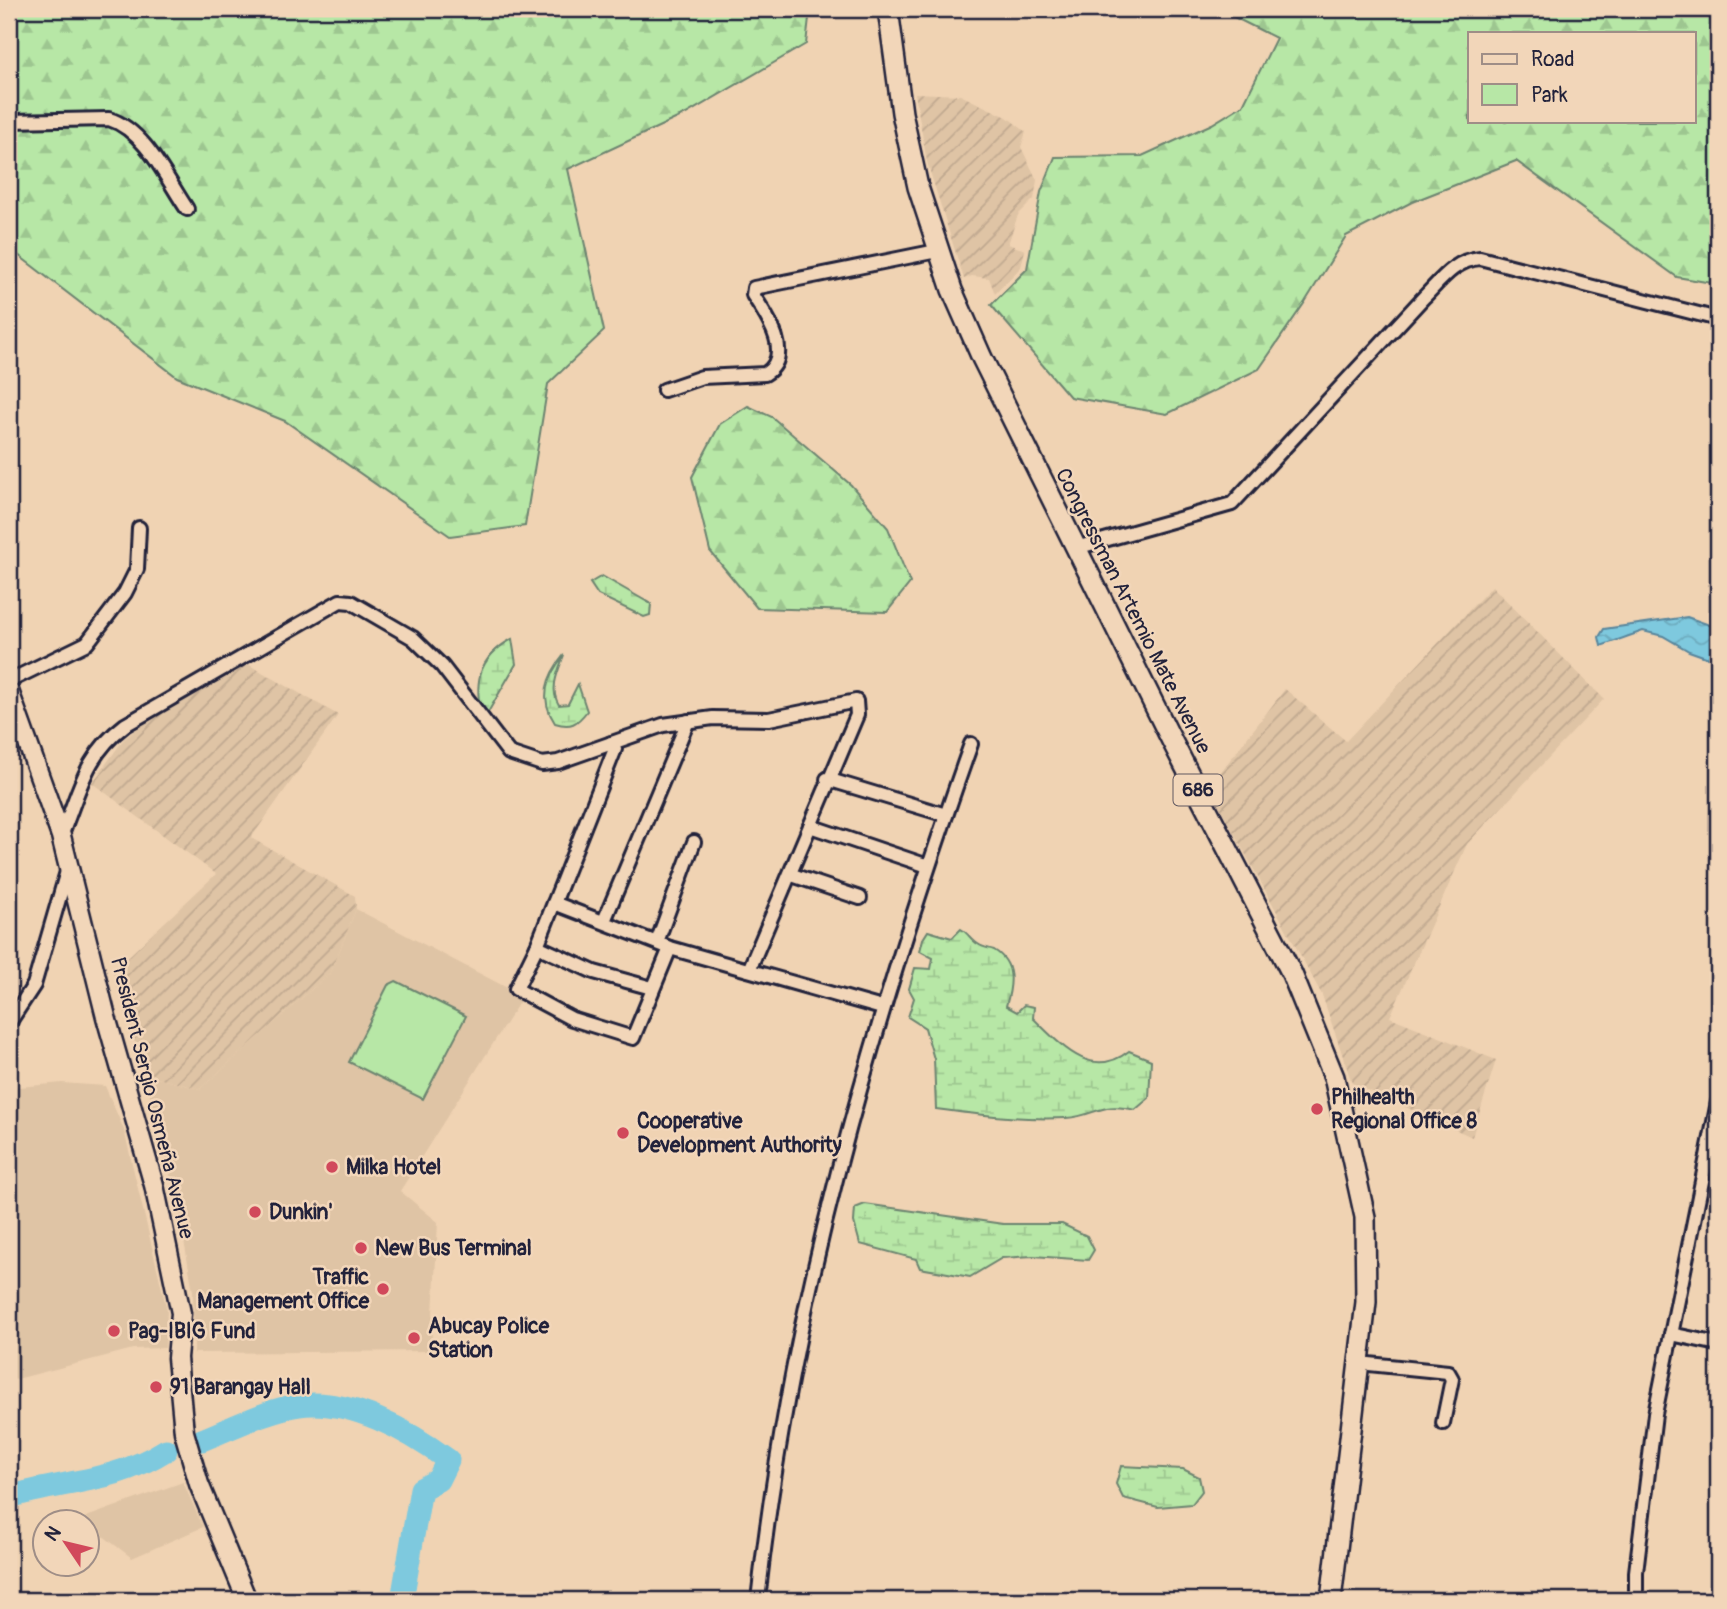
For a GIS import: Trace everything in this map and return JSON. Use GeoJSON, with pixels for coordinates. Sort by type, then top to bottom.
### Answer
{"type":"FeatureCollection","features":[{"type":"Feature","properties":{"kind":"main road","name":"Congressman Artemio Mate Avenue"},"geometry":{"type":"LineString","coordinates":[[888,9],[902,113],[918,187],[937,251],[969,330],[1292,974],[1327,1054],[1351,1147],[1365,1217],[1366,1302],[1331,1600]]}},
{"type":"Feature","properties":{"kind":"main road","name":"President Sergio Osmeña Avenue"},"geometry":{"type":"LineString","coordinates":[[9,691],[14,717],[61,836],[106,1017],[154,1185],[180,1307],[177,1358],[184,1432],[199,1484],[247,1600]]}},
{"type":"Feature","properties":{"kind":"street"},"geometry":{"type":"LineString","coordinates":[[9,121],[109,119],[118,122],[132,132],[149,153],[187,209]]}},
{"type":"Feature","properties":{"kind":"street"},"geometry":{"type":"LineString","coordinates":[[664,390],[702,377],[765,374],[772,370],[776,363],[777,340],[752,293],[754,288],[937,251]]}},
{"type":"Feature","properties":{"kind":"street"},"geometry":{"type":"LineString","coordinates":[[1076,548],[1232,504],[1424,297],[1454,267],[1466,259],[1480,258],[1718,319]]}},
{"type":"Feature","properties":{"kind":"street"},"geometry":{"type":"LineString","coordinates":[[9,681],[87,643],[125,593],[137,569],[139,528]]}},
{"type":"Feature","properties":{"kind":"street"},"geometry":{"type":"LineString","coordinates":[[61,836],[90,759],[104,741],[125,725],[340,601],[351,602],[414,638],[442,666],[500,742],[516,757],[542,764],[558,762],[663,725],[688,721],[769,719],[856,701],[857,715],[827,779],[792,875],[749,970]]}},
{"type":"Feature","properties":{"kind":"street"},"geometry":{"type":"LineString","coordinates":[[604,921],[688,721]]}},
{"type":"Feature","properties":{"kind":"street"},"geometry":{"type":"LineString","coordinates":[[611,743],[615,749],[537,946],[516,989],[572,1018],[633,1038],[670,948]]}},
{"type":"Feature","properties":{"kind":"street"},"geometry":{"type":"LineString","coordinates":[[758,1600],[776,1461],[806,1296],[831,1189],[882,1008],[971,744]]}},
{"type":"Feature","properties":{"kind":"street"},"geometry":{"type":"LineString","coordinates":[[827,779],[946,815]]}},
{"type":"Feature","properties":{"kind":"street"},"geometry":{"type":"LineString","coordinates":[[810,826],[928,866]]}},
{"type":"Feature","properties":{"kind":"street"},"geometry":{"type":"LineString","coordinates":[[657,942],[694,842]]}},
{"type":"Feature","properties":{"kind":"street"},"geometry":{"type":"LineString","coordinates":[[9,1023],[34,985],[69,864]]}},
{"type":"Feature","properties":{"kind":"street"},"geometry":{"type":"LineString","coordinates":[[792,875],[860,898]]}},
{"type":"Feature","properties":{"kind":"street"},"geometry":{"type":"LineString","coordinates":[[554,903],[670,948],[882,1008]]}},
{"type":"Feature","properties":{"kind":"street"},"geometry":{"type":"LineString","coordinates":[[537,946],[593,972],[652,988]]}},
{"type":"Feature","properties":{"kind":"street"},"geometry":{"type":"LineString","coordinates":[[1636,1600],[1636,1572],[1655,1414],[1718,1102]]}},
{"type":"Feature","properties":{"kind":"street"},"geometry":{"type":"LineString","coordinates":[[1671,1334],[1718,1344]]}},
{"type":"Feature","properties":{"kind":"street"},"geometry":{"type":"LineString","coordinates":[[1359,1363],[1448,1372],[1452,1379],[1443,1423]]}},
{"type":"Feature","properties":{"kind":"shaded area"},"geometry":{"type":"Polygon","coordinates":[[[915,93],[960,95],[1007,117],[1026,132],[1021,147],[1037,180],[1034,199],[1018,215],[1008,244],[1025,250],[1021,267],[995,294],[989,278],[972,276],[964,279],[927,162],[915,93]]]}},
{"type":"Feature","properties":{"kind":"shaded area"},"geometry":{"type":"Polygon","coordinates":[[[1492,586],[1604,699],[1467,844],[1390,1017],[1496,1060],[1472,1137],[1352,1083],[1322,995],[1209,787],[1285,689],[1346,741],[1492,586]]]}},
{"type":"Feature","properties":{"kind":"shaded area"},"geometry":{"type":"Polygon","coordinates":[[[246,663],[338,715],[251,838],[355,896],[356,909],[331,972],[200,1089],[145,1075],[113,971],[216,874],[92,783],[124,739],[162,709],[246,663]]]}},
{"type":"Feature","properties":{"kind":"shaded area"},"geometry":{"type":"Polygon","coordinates":[[[356,909],[523,996],[400,1191],[438,1222],[431,1351],[194,1353],[193,1291],[177,1202],[145,1075],[200,1089],[331,972],[356,909]]]}},
{"type":"Feature","properties":{"kind":"shaded area"},"geometry":{"type":"Polygon","coordinates":[[[62,1083],[105,1086],[124,1130],[167,1310],[165,1348],[133,1349],[9,1381],[9,1088],[62,1083]]]}},
{"type":"Feature","properties":{"kind":"shaded area"},"geometry":{"type":"Polygon","coordinates":[[[183,1482],[203,1527],[132,1558],[102,1535],[102,1511],[183,1482]]]}},
{"type":"Feature","properties":{"kind":"green space"},"geometry":{"type":"Polygon","coordinates":[[[9,9],[810,9],[806,44],[686,114],[568,169],[604,331],[548,384],[525,526],[450,536],[285,421],[177,377],[9,248],[9,9]]]}},
{"type":"Feature","properties":{"kind":"green space"},"geometry":{"type":"Polygon","coordinates":[[[1218,9],[1718,9],[1718,284],[1677,277],[1516,161],[1412,202],[1346,236],[1259,369],[1167,414],[1070,397],[991,305],[1027,269],[1041,192],[1055,157],[1142,156],[1212,124],[1243,105],[1276,38],[1218,9]]]}},
{"type":"Feature","properties":{"kind":"green space"},"geometry":{"type":"Polygon","coordinates":[[[748,406],[772,417],[851,485],[888,528],[910,583],[887,612],[757,608],[710,551],[692,477],[720,424],[748,406]]]}},
{"type":"Feature","properties":{"kind":"green space"},"geometry":{"type":"Polygon","coordinates":[[[602,576],[651,604],[650,615],[644,617],[598,595],[590,583],[602,576]]]}},
{"type":"Feature","properties":{"kind":"green space"},"geometry":{"type":"Polygon","coordinates":[[[512,639],[516,664],[483,721],[478,695],[481,673],[491,655],[512,639]]]}},
{"type":"Feature","properties":{"kind":"green space"},"geometry":{"type":"Polygon","coordinates":[[[564,655],[556,680],[556,699],[559,705],[568,704],[578,684],[587,711],[577,722],[570,725],[555,723],[546,697],[549,680],[564,655]]]}},
{"type":"Feature","properties":{"kind":"green space"},"geometry":{"type":"Polygon","coordinates":[[[961,929],[1006,961],[1011,983],[1006,1006],[1017,1012],[1024,1005],[1034,1007],[1033,1018],[1054,1039],[1077,1056],[1102,1062],[1115,1059],[1129,1051],[1151,1060],[1149,1098],[1135,1110],[1114,1107],[1066,1118],[1001,1116],[936,1109],[934,1059],[925,1028],[908,1017],[914,998],[909,989],[915,968],[931,969],[933,958],[920,951],[928,931],[952,938],[961,929]]]}},
{"type":"Feature","properties":{"kind":"green space"},"geometry":{"type":"Polygon","coordinates":[[[396,981],[466,1016],[423,1099],[349,1062],[388,985],[396,981]]]}},
{"type":"Feature","properties":{"kind":"green space"},"geometry":{"type":"Polygon","coordinates":[[[865,1204],[1003,1224],[1062,1224],[1087,1236],[1094,1250],[1088,1260],[1033,1256],[1002,1258],[970,1277],[920,1268],[916,1259],[860,1244],[854,1222],[855,1208],[865,1204]]]}},
{"type":"Feature","properties":{"kind":"green space"},"geometry":{"type":"Polygon","coordinates":[[[1121,1466],[1183,1469],[1199,1477],[1202,1491],[1192,1504],[1158,1507],[1123,1498],[1116,1484],[1121,1466]]]}},
{"type":"Feature","properties":{"kind":"water"},"geometry":{"type":"Polygon","coordinates":[[[1687,617],[1718,628],[1717,661],[1689,651],[1663,636],[1643,631],[1601,646],[1599,637],[1604,629],[1687,617]]]}},
{"type":"Feature","properties":{"kind":"waterway"},"geometry":{"type":"LineString","coordinates":[[202,1440],[275,1411],[318,1404],[378,1419],[415,1438],[448,1460],[438,1480],[421,1489],[402,1600]]}},
{"type":"Feature","properties":{"kind":"waterway"},"geometry":{"type":"LineString","coordinates":[[9,1497],[109,1475],[147,1461],[166,1450]]}},
{"type":"Feature","properties":{"kind":"place","name":"Philhealth Regional Office 8"},"geometry":{"type":"Point","coordinates":[1317,1109]}},
{"type":"Feature","properties":{"kind":"place","name":"Cooperative Development Authority"},"geometry":{"type":"Point","coordinates":[623,1133]}},
{"type":"Feature","properties":{"kind":"place","name":"Milka Hotel"},"geometry":{"type":"Point","coordinates":[332,1167]}},
{"type":"Feature","properties":{"kind":"place","name":"Dunkin'"},"geometry":{"type":"Point","coordinates":[255,1212]}},
{"type":"Feature","properties":{"kind":"place","name":"New Bus Terminal"},"geometry":{"type":"Point","coordinates":[361,1248]}},
{"type":"Feature","properties":{"kind":"place","name":"Traffic Management Office"},"geometry":{"type":"Point","coordinates":[383,1289]}},
{"type":"Feature","properties":{"kind":"place","name":"Pag-IBIG Fund"},"geometry":{"type":"Point","coordinates":[114,1331]}},
{"type":"Feature","properties":{"kind":"place","name":"Abucay Police Station"},"geometry":{"type":"Point","coordinates":[414,1338]}},
{"type":"Feature","properties":{"kind":"place","name":"91 Barangay Hall"},"geometry":{"type":"Point","coordinates":[156,1387]}}]}
